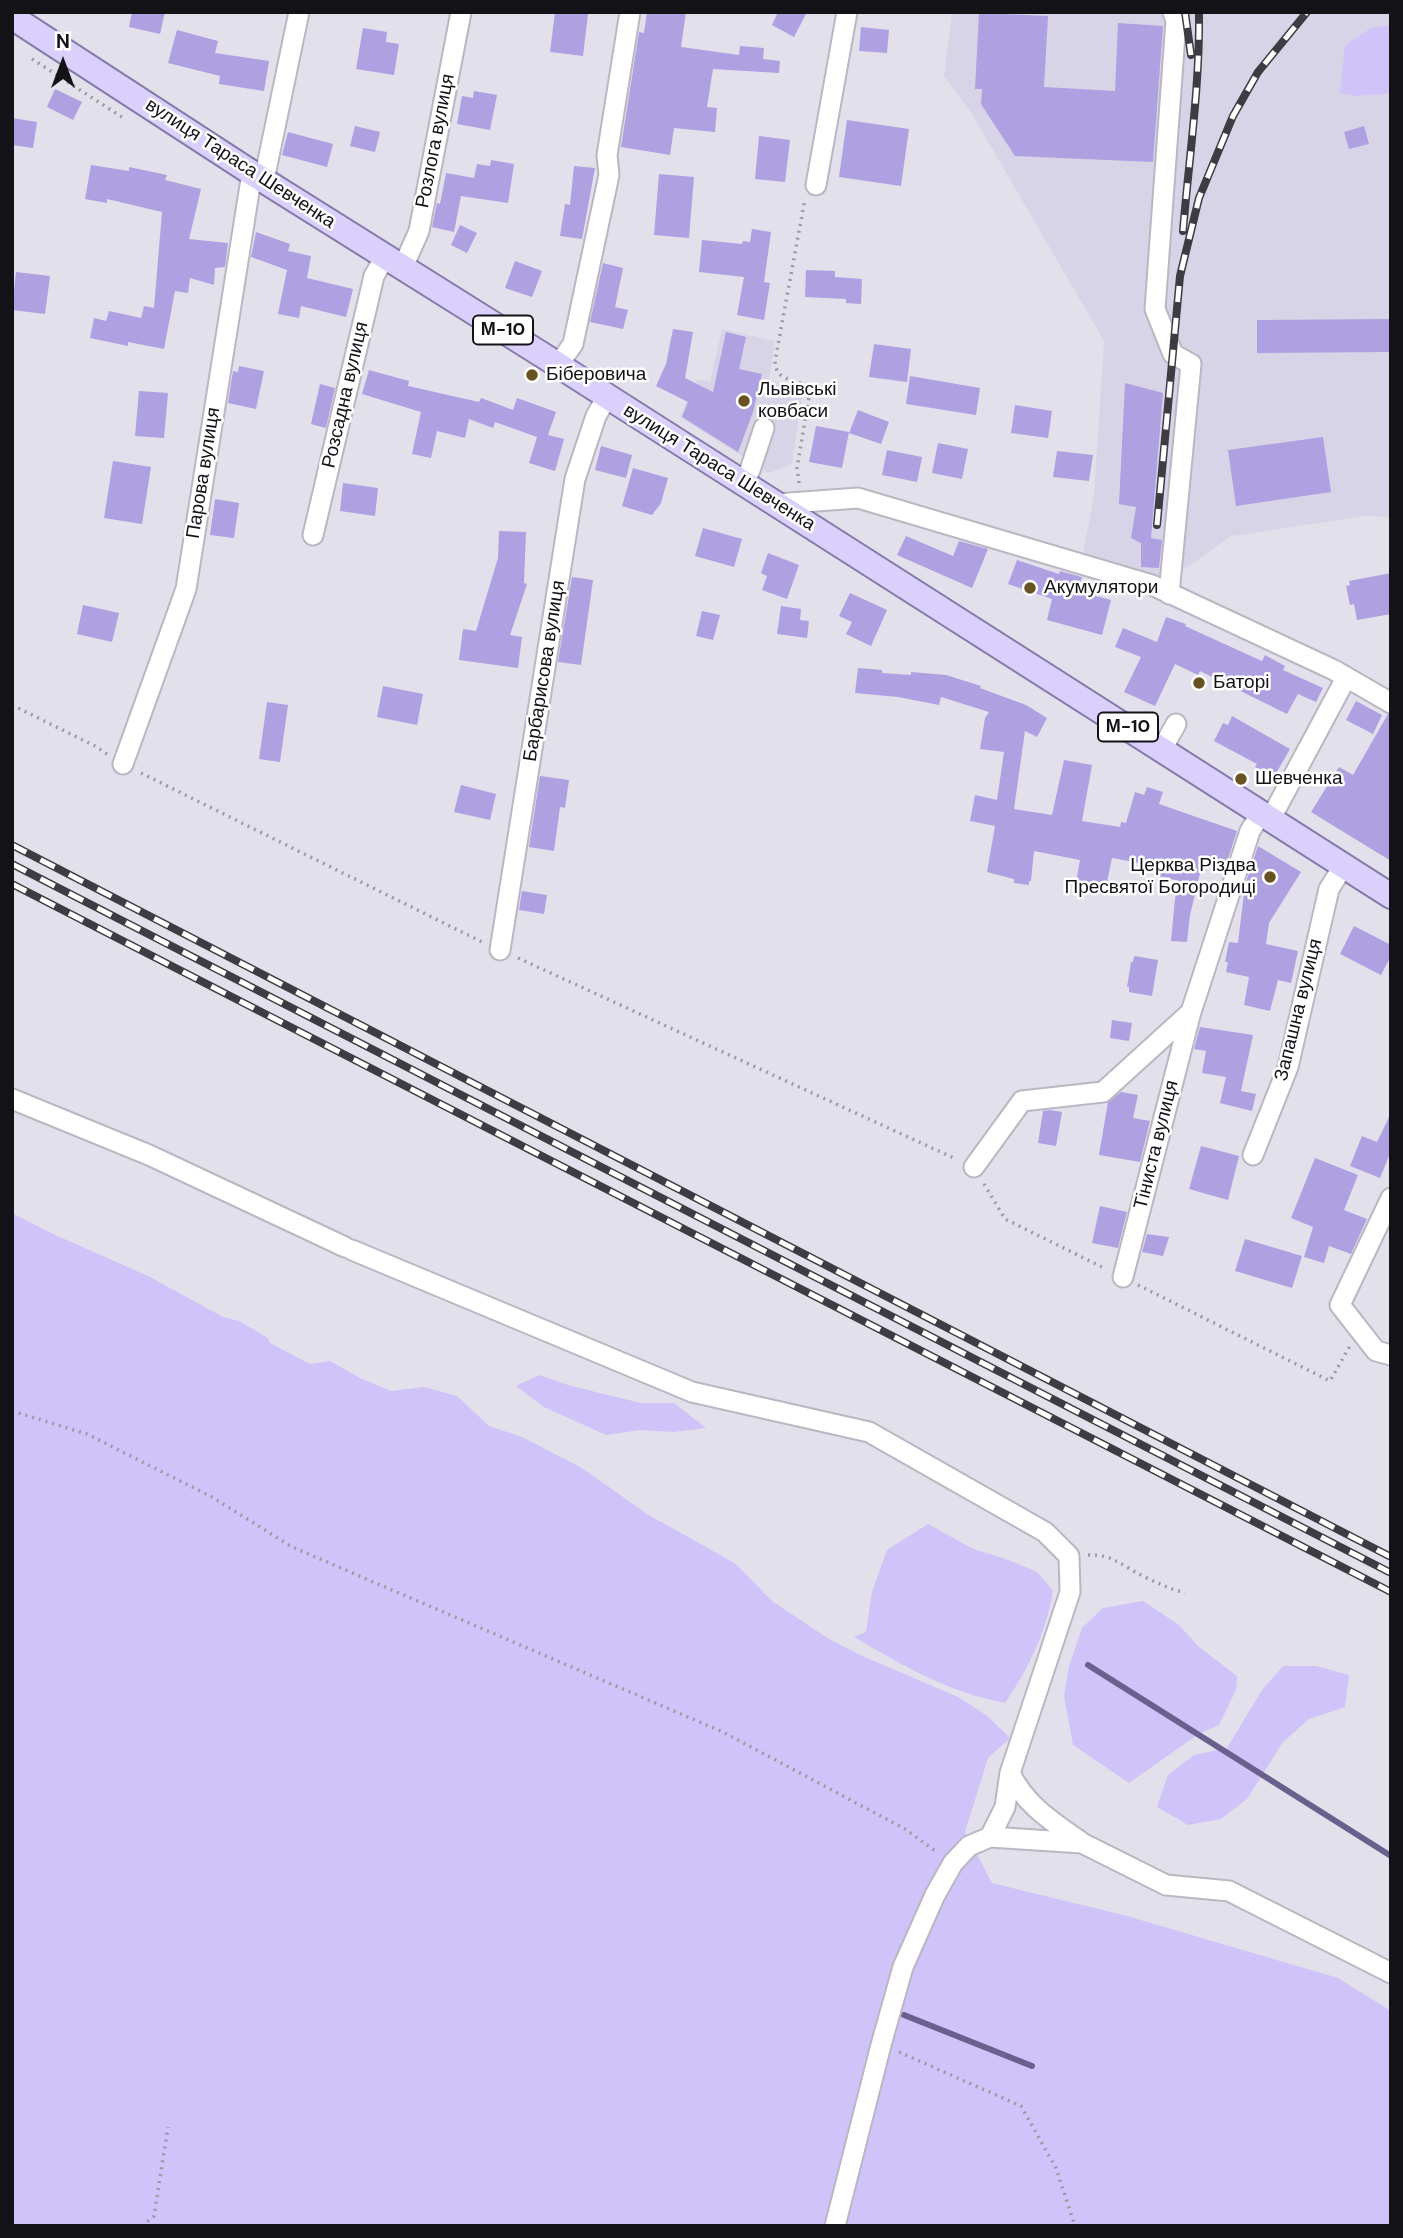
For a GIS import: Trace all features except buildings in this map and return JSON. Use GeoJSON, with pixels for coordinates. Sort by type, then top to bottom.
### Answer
{"type":"FeatureCollection","features":[{"type":"Feature","properties":{"kind":"main road","name":"вулиця Тараса Шевченка"},"geometry":{"type":"LineString","coordinates":[[12,17],[1391,896]]}},
{"type":"Feature","properties":{"kind":"street","name":"Парова вулиця"},"geometry":{"type":"LineString","coordinates":[[123,764],[186,589],[258,176],[299,12]]}},
{"type":"Feature","properties":{"kind":"street","name":"Розлога вулиця"},"geometry":{"type":"LineString","coordinates":[[394,262],[419,230],[461,12]]}},
{"type":"Feature","properties":{"kind":"street"},"geometry":{"type":"LineString","coordinates":[[558,365],[573,344],[609,175],[607,155],[630,12]]}},
{"type":"Feature","properties":{"kind":"street"},"geometry":{"type":"LineString","coordinates":[[817,185],[846,12]]}},
{"type":"Feature","properties":{"kind":"street"},"geometry":{"type":"LineString","coordinates":[[1169,594],[1191,364],[1173,354],[1155,309],[1176,21],[1173,12]]}},
{"type":"Feature","properties":{"kind":"street","name":"Розсадна вулиця"},"geometry":{"type":"LineString","coordinates":[[313,535],[374,276],[394,262]]}},
{"type":"Feature","properties":{"kind":"street","name":"Барбарисова вулиця"},"geometry":{"type":"LineString","coordinates":[[500,950],[575,478],[596,416],[607,397]]}},
{"type":"Feature","properties":{"kind":"street"},"geometry":{"type":"LineString","coordinates":[[743,483],[764,428]]}},
{"type":"Feature","properties":{"kind":"street"},"geometry":{"type":"LineString","coordinates":[[776,504],[858,498],[1152,585],[1346,678],[1391,703]]}},
{"type":"Feature","properties":{"kind":"street","name":"Тіниста вулиця"},"geometry":{"type":"LineString","coordinates":[[1123,1277],[1191,1012],[1250,831],[1266,815],[1346,678]]}},
{"type":"Feature","properties":{"kind":"street"},"geometry":{"type":"LineString","coordinates":[[1162,749],[1176,724]]}},
{"type":"Feature","properties":{"kind":"street","name":"Запашна вулиця"},"geometry":{"type":"LineString","coordinates":[[1253,1155],[1288,1067],[1329,889],[1344,865]]}},
{"type":"Feature","properties":{"kind":"street"},"geometry":{"type":"LineString","coordinates":[[974,1167],[1022,1101],[1103,1091],[1191,1012]]}},
{"type":"Feature","properties":{"kind":"street"},"geometry":{"type":"LineString","coordinates":[[12,1098],[149,1155],[348,1249],[692,1392],[869,1432],[1045,1532],[1069,1556],[1070,1591],[1010,1773],[1004,1807],[990,1837]]}},
{"type":"Feature","properties":{"kind":"street"},"geometry":{"type":"LineString","coordinates":[[1391,1198],[1340,1305],[1376,1352],[1391,1355]]}},
{"type":"Feature","properties":{"kind":"street"},"geometry":{"type":"LineString","coordinates":[[1010,1773],[1018,1790],[1035,1808],[1082,1843],[1166,1885],[1229,1891],[1391,1973]]}},
{"type":"Feature","properties":{"kind":"street"},"geometry":{"type":"LineString","coordinates":[[835,2226],[903,1967],[935,1895],[953,1863],[969,1846],[990,1837],[1082,1843]]}},
{"type":"Feature","properties":{"kind":"path"},"geometry":{"type":"LineString","coordinates":[[801,502],[797,468],[809,389],[804,384],[780,376],[775,361],[806,192],[817,185]]}},
{"type":"Feature","properties":{"kind":"path"},"geometry":{"type":"LineString","coordinates":[[12,705],[95,746],[123,764],[500,950],[974,1167],[1005,1219],[1330,1381],[1360,1330]]}},
{"type":"Feature","properties":{"kind":"path"},"geometry":{"type":"LineString","coordinates":[[12,1411],[87,1434],[212,1497],[292,1546],[723,1732],[905,1829],[953,1863]]}},
{"type":"Feature","properties":{"kind":"path"},"geometry":{"type":"LineString","coordinates":[[1069,1556],[1102,1555],[1117,1559],[1142,1576],[1185,1593]]}},
{"type":"Feature","properties":{"kind":"path"},"geometry":{"type":"LineString","coordinates":[[881,2045],[1021,2106],[1056,2168],[1075,2226]]}},
{"type":"Feature","properties":{"kind":"path"},"geometry":{"type":"LineString","coordinates":[[142,2226],[154,2216],[168,2126]]}},
{"type":"Feature","properties":{"kind":"shaded area"},"geometry":{"type":"Polygon","coordinates":[[[952,12],[1391,12],[1391,517],[1365,516],[1231,536],[1178,574],[1145,576],[1083,554],[1094,495],[1104,341],[972,114],[944,76],[952,12]]]}},
{"type":"Feature","properties":{"kind":"shaded area"},"geometry":{"type":"Polygon","coordinates":[[[1391,25],[1391,93],[1356,96],[1340,93],[1345,46],[1371,28],[1391,25]]]}},
{"type":"Feature","properties":{"kind":"shaded area","name":"Львівські ковбаси"},"geometry":{"type":"Polygon","coordinates":[[[722,329],[775,341],[769,380],[803,389],[792,464],[769,473],[680,417],[696,380],[710,381],[722,329]]]}},
{"type":"Feature","properties":{"kind":"shaded area"},"geometry":{"type":"Polygon","coordinates":[[[12,1213],[148,1276],[223,1317],[239,1321],[268,1338],[270,1343],[310,1364],[330,1361],[391,1391],[424,1387],[457,1396],[489,1426],[522,1437],[582,1468],[647,1514],[736,1564],[772,1601],[829,1639],[958,1697],[986,1715],[1010,1738],[988,1758],[965,1832],[992,1883],[1127,1916],[1338,1978],[1391,2011],[1391,2226],[12,2226],[12,1213]]]}},
{"type":"Feature","properties":{"kind":"shaded area"},"geometry":{"type":"Polygon","coordinates":[[[539,1375],[571,1386],[641,1403],[674,1403],[706,1428],[673,1432],[640,1430],[606,1435],[544,1407],[516,1386],[539,1375]]]}},
{"type":"Feature","properties":{"kind":"shaded area"},"geometry":{"type":"Polygon","coordinates":[[[928,1524],[973,1549],[1037,1572],[1053,1591],[1046,1621],[1035,1649],[1005,1703],[945,1685],[854,1637],[866,1632],[872,1592],[887,1550],[928,1524]]]}},
{"type":"Feature","properties":{"kind":"shaded area"},"geometry":{"type":"Polygon","coordinates":[[[1143,1601],[1179,1625],[1199,1647],[1237,1676],[1236,1690],[1219,1725],[1200,1733],[1129,1783],[1073,1745],[1064,1696],[1069,1666],[1082,1628],[1103,1608],[1143,1601]]]}},
{"type":"Feature","properties":{"kind":"shaded area"},"geometry":{"type":"Polygon","coordinates":[[[1283,1666],[1316,1666],[1349,1675],[1345,1707],[1309,1719],[1283,1742],[1247,1799],[1221,1819],[1188,1825],[1157,1807],[1168,1775],[1194,1755],[1227,1748],[1262,1690],[1283,1666]]]}},
{"type":"Feature","properties":{"kind":"waterway"},"geometry":{"type":"LineString","coordinates":[[1088,1665],[1391,1856]]}},
{"type":"Feature","properties":{"kind":"waterway"},"geometry":{"type":"LineString","coordinates":[[904,2015],[1032,2066]]}},
{"type":"Feature","properties":{"kind":"railway"},"geometry":{"type":"LineString","coordinates":[[1185,12],[1191,55]]}},
{"type":"Feature","properties":{"kind":"railway"},"geometry":{"type":"LineString","coordinates":[[1183,231],[1196,95],[1199,12]]}},
{"type":"Feature","properties":{"kind":"railway"},"geometry":{"type":"LineString","coordinates":[[1157,525],[1180,276],[1199,198],[1233,116],[1258,72],[1307,12]]}},
{"type":"Feature","properties":{"kind":"railway"},"geometry":{"type":"LineString","coordinates":[[12,845],[1391,1557]]}},
{"type":"Feature","properties":{"kind":"railway"},"geometry":{"type":"LineString","coordinates":[[12,864],[1391,1573]]}},
{"type":"Feature","properties":{"kind":"railway"},"geometry":{"type":"LineString","coordinates":[[12,884],[1391,1592]]}},
{"type":"Feature","properties":{"kind":"place","name":"Біберовича"},"geometry":{"type":"Point","coordinates":[532,375]}},
{"type":"Feature","properties":{"kind":"place","name":"Львівські ковбаси"},"geometry":{"type":"Point","coordinates":[744,401]}},
{"type":"Feature","properties":{"kind":"place","name":"Акумулятори"},"geometry":{"type":"Point","coordinates":[1030,588]}},
{"type":"Feature","properties":{"kind":"place","name":"Баторі"},"geometry":{"type":"Point","coordinates":[1199,683]}},
{"type":"Feature","properties":{"kind":"place","name":"Шевченка"},"geometry":{"type":"Point","coordinates":[1241,779]}},
{"type":"Feature","properties":{"kind":"place","name":"Церква Різдва Пресвятої Богородиці"},"geometry":{"type":"Point","coordinates":[1270,877]}}]}
